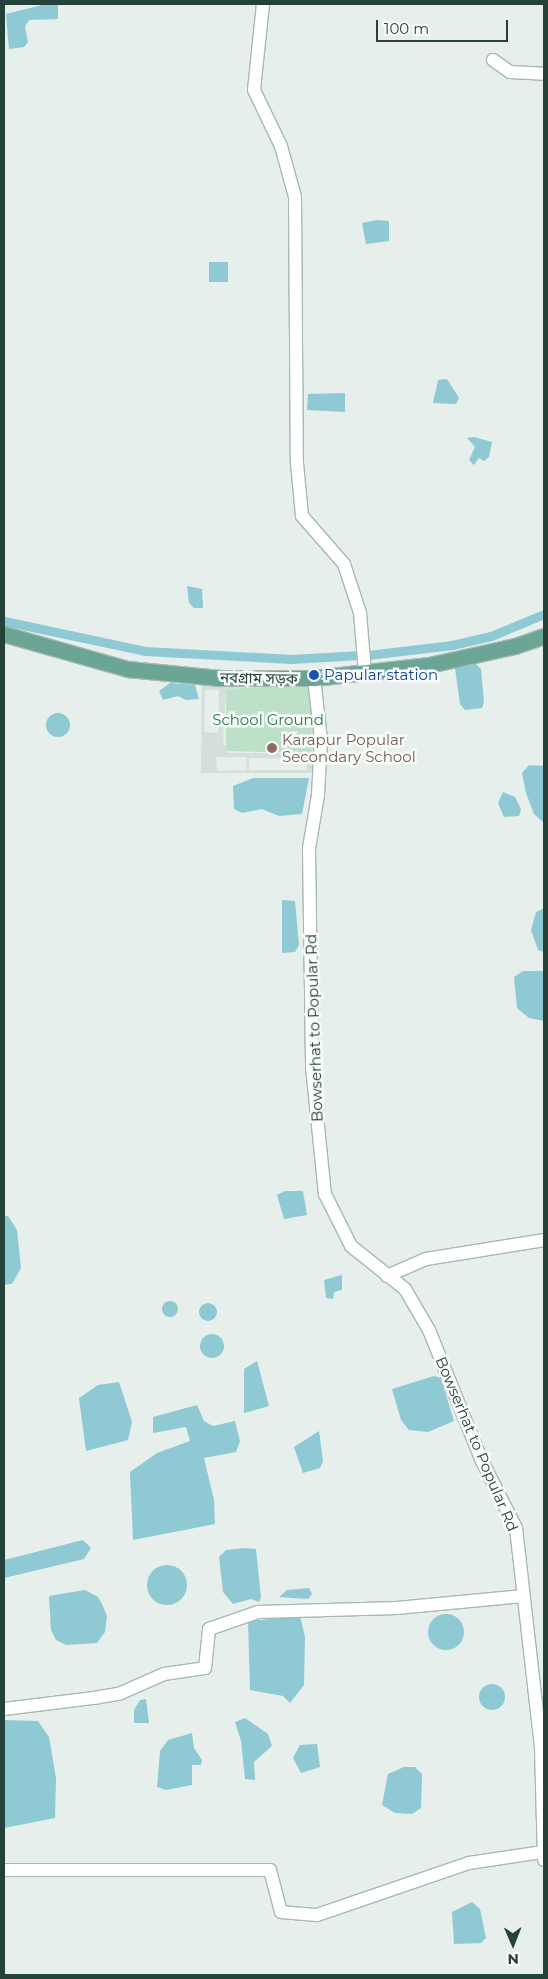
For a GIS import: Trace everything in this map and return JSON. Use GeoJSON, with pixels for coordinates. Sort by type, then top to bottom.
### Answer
{"type":"FeatureCollection","features":[{"type":"Feature","properties":{"kind":"main road","name":"নবগ্রাম সড়ক"},"geometry":{"type":"LineString","coordinates":[[4,634],[128,669],[220,678],[314,678],[429,665],[515,646],[544,636]]}},
{"type":"Feature","properties":{"kind":"street"},"geometry":{"type":"LineString","coordinates":[[262,4],[254,90],[281,146],[295,197],[298,463],[302,516],[344,564],[360,613],[365,672]]}},
{"type":"Feature","properties":{"kind":"street"},"geometry":{"type":"LineString","coordinates":[[493,60],[510,72],[544,74]]}},
{"type":"Feature","properties":{"kind":"street","name":"Bowserhat to Popular Rd"},"geometry":{"type":"LineString","coordinates":[[314,678],[321,739],[318,795],[309,848],[312,1068],[317,1135],[325,1194],[351,1246],[405,1289],[429,1330],[481,1459],[513,1521],[540,1706],[544,1856]]}},
{"type":"Feature","properties":{"kind":"street"},"geometry":{"type":"LineString","coordinates":[[387,1276],[426,1259],[544,1240]]}},
{"type":"Feature","properties":{"kind":"street"},"geometry":{"type":"LineString","coordinates":[[4,1709],[121,1693],[164,1674],[205,1668],[209,1629],[258,1612],[397,1608],[523,1596]]}},
{"type":"Feature","properties":{"kind":"street"},"geometry":{"type":"LineString","coordinates":[[4,1870],[270,1870],[280,1912],[317,1915],[469,1863],[544,1856]]}},
{"type":"Feature","properties":{"kind":"shaded area"},"geometry":{"type":"Polygon","coordinates":[[[313,684],[318,773],[201,773],[202,685],[313,684]],[[303,685],[226,689],[223,741],[228,753],[311,753],[311,689],[303,685]],[[205,690],[204,732],[218,733],[219,690],[205,690]],[[216,757],[217,771],[247,770],[246,757],[216,757]],[[249,758],[249,770],[307,770],[307,759],[249,758]]]}},
{"type":"Feature","properties":{"kind":"green space","name":"School Ground"},"geometry":{"type":"Polygon","coordinates":[[[303,685],[311,689],[311,753],[226,751],[226,689],[303,685]]]}},
{"type":"Feature","properties":{"kind":"water"},"geometry":{"type":"Polygon","coordinates":[[[46,4],[58,5],[58,19],[29,20],[25,27],[28,42],[24,47],[9,49],[6,14],[46,4]]]}},
{"type":"Feature","properties":{"kind":"water"},"geometry":{"type":"Polygon","coordinates":[[[377,220],[389,221],[389,241],[366,244],[362,223],[377,220]]]}},
{"type":"Feature","properties":{"kind":"water"},"geometry":{"type":"Polygon","coordinates":[[[209,262],[228,262],[228,282],[209,282],[209,262]]]}},
{"type":"Feature","properties":{"kind":"water"},"geometry":{"type":"Polygon","coordinates":[[[447,379],[459,398],[456,404],[433,403],[438,380],[447,379]]]}},
{"type":"Feature","properties":{"kind":"water"},"geometry":{"type":"Polygon","coordinates":[[[345,393],[345,412],[307,410],[308,394],[345,393]]]}},
{"type":"Feature","properties":{"kind":"water"},"geometry":{"type":"Polygon","coordinates":[[[474,437],[492,442],[489,457],[484,461],[479,458],[474,465],[469,460],[475,447],[467,438],[474,437]]]}},
{"type":"Feature","properties":{"kind":"water"},"geometry":{"type":"Polygon","coordinates":[[[187,586],[202,589],[203,608],[194,608],[189,603],[187,586]]]}},
{"type":"Feature","properties":{"kind":"water"},"geometry":{"type":"Polygon","coordinates":[[[474,662],[481,669],[484,702],[482,708],[465,710],[460,704],[455,668],[474,662]]]}},
{"type":"Feature","properties":{"kind":"water"},"geometry":{"type":"Polygon","coordinates":[[[170,683],[195,685],[199,699],[186,700],[178,696],[163,700],[159,691],[170,683]]]}},
{"type":"Feature","properties":{"kind":"water"},"geometry":{"type":"Polygon","coordinates":[[[58,713],[66,717],[70,725],[66,733],[58,737],[50,733],[46,725],[50,717],[58,713]]]}},
{"type":"Feature","properties":{"kind":"water"},"geometry":{"type":"Polygon","coordinates":[[[529,765],[544,766],[544,823],[534,814],[526,793],[522,773],[529,765]]]}},
{"type":"Feature","properties":{"kind":"water"},"geometry":{"type":"Polygon","coordinates":[[[253,778],[309,778],[302,814],[279,816],[262,809],[242,813],[234,809],[233,786],[253,778]]]}},
{"type":"Feature","properties":{"kind":"water"},"geometry":{"type":"Polygon","coordinates":[[[503,792],[515,797],[521,809],[519,816],[504,817],[498,803],[503,792]]]}},
{"type":"Feature","properties":{"kind":"water"},"geometry":{"type":"Polygon","coordinates":[[[282,900],[295,901],[299,945],[295,952],[282,953],[282,900]]]}},
{"type":"Feature","properties":{"kind":"water"},"geometry":{"type":"Polygon","coordinates":[[[544,908],[544,952],[538,950],[531,930],[536,912],[544,908]]]}},
{"type":"Feature","properties":{"kind":"water"},"geometry":{"type":"Polygon","coordinates":[[[523,971],[544,971],[544,1021],[529,1018],[517,1008],[514,977],[523,971]]]}},
{"type":"Feature","properties":{"kind":"water"},"geometry":{"type":"Polygon","coordinates":[[[285,1191],[303,1191],[307,1215],[284,1219],[277,1195],[285,1191]]]}},
{"type":"Feature","properties":{"kind":"water"},"geometry":{"type":"Polygon","coordinates":[[[4,1216],[8,1216],[17,1230],[21,1268],[12,1284],[4,1285],[4,1216]]]}},
{"type":"Feature","properties":{"kind":"water"},"geometry":{"type":"Polygon","coordinates":[[[342,1275],[342,1290],[334,1292],[333,1299],[326,1298],[324,1280],[342,1275]]]}},
{"type":"Feature","properties":{"kind":"water"},"geometry":{"type":"Polygon","coordinates":[[[167,1301],[173,1301],[178,1306],[176,1315],[167,1317],[162,1312],[162,1306],[167,1301]]]}},
{"type":"Feature","properties":{"kind":"water"},"geometry":{"type":"Polygon","coordinates":[[[208,1303],[214,1306],[217,1312],[214,1318],[208,1321],[202,1318],[199,1312],[202,1306],[208,1303]]]}},
{"type":"Feature","properties":{"kind":"water"},"geometry":{"type":"Polygon","coordinates":[[[212,1334],[220,1338],[224,1346],[220,1354],[212,1358],[204,1354],[200,1346],[204,1338],[212,1334]]]}},
{"type":"Feature","properties":{"kind":"water"},"geometry":{"type":"Polygon","coordinates":[[[257,1361],[269,1406],[244,1413],[244,1369],[257,1361]]]}},
{"type":"Feature","properties":{"kind":"water"},"geometry":{"type":"Polygon","coordinates":[[[434,1376],[441,1378],[454,1421],[428,1432],[409,1430],[401,1420],[392,1389],[434,1376]]]}},
{"type":"Feature","properties":{"kind":"water"},"geometry":{"type":"Polygon","coordinates":[[[119,1382],[132,1422],[128,1440],[86,1451],[79,1398],[98,1385],[119,1382]]]}},
{"type":"Feature","properties":{"kind":"water"},"geometry":{"type":"Polygon","coordinates":[[[197,1405],[204,1421],[213,1426],[235,1421],[240,1441],[236,1452],[204,1458],[214,1500],[215,1524],[133,1540],[130,1472],[157,1453],[190,1441],[186,1427],[153,1433],[153,1417],[197,1405]]]}},
{"type":"Feature","properties":{"kind":"water"},"geometry":{"type":"Polygon","coordinates":[[[319,1431],[323,1461],[320,1468],[303,1473],[294,1447],[319,1431]]]}},
{"type":"Feature","properties":{"kind":"water"},"geometry":{"type":"Polygon","coordinates":[[[83,1540],[91,1548],[84,1559],[4,1578],[4,1560],[83,1540]]]}},
{"type":"Feature","properties":{"kind":"water"},"geometry":{"type":"Polygon","coordinates":[[[256,1549],[261,1597],[259,1602],[251,1599],[233,1604],[223,1592],[219,1557],[226,1550],[256,1549]]]}},
{"type":"Feature","properties":{"kind":"water"},"geometry":{"type":"Polygon","coordinates":[[[171,1565],[178,1568],[184,1574],[187,1585],[186,1593],[178,1602],[171,1605],[163,1605],[156,1602],[148,1593],[147,1581],[150,1574],[159,1566],[171,1565]]]}},
{"type":"Feature","properties":{"kind":"water"},"geometry":{"type":"Polygon","coordinates":[[[309,1588],[312,1594],[308,1599],[279,1597],[287,1590],[309,1588]]]}},
{"type":"Feature","properties":{"kind":"water"},"geometry":{"type":"Polygon","coordinates":[[[85,1590],[98,1597],[102,1604],[107,1616],[105,1632],[97,1643],[66,1645],[56,1640],[51,1630],[49,1596],[85,1590]]]}},
{"type":"Feature","properties":{"kind":"water"},"geometry":{"type":"Polygon","coordinates":[[[446,1614],[459,1619],[464,1632],[459,1645],[446,1650],[433,1645],[428,1632],[433,1619],[446,1614]]]}},
{"type":"Feature","properties":{"kind":"water"},"geometry":{"type":"Polygon","coordinates":[[[300,1616],[305,1637],[304,1685],[290,1703],[283,1696],[250,1690],[248,1621],[300,1616]]]}},
{"type":"Feature","properties":{"kind":"water"},"geometry":{"type":"Polygon","coordinates":[[[492,1684],[501,1688],[505,1697],[501,1706],[492,1710],[483,1706],[479,1697],[483,1688],[492,1684]]]}},
{"type":"Feature","properties":{"kind":"water"},"geometry":{"type":"Polygon","coordinates":[[[146,1699],[149,1723],[134,1723],[134,1710],[140,1700],[146,1699]]]}},
{"type":"Feature","properties":{"kind":"water"},"geometry":{"type":"Polygon","coordinates":[[[245,1718],[268,1734],[272,1746],[254,1762],[255,1780],[245,1779],[241,1741],[235,1722],[245,1718]]]}},
{"type":"Feature","properties":{"kind":"water"},"geometry":{"type":"Polygon","coordinates":[[[4,1720],[38,1721],[49,1737],[56,1778],[55,1818],[4,1828],[4,1720]]]}},
{"type":"Feature","properties":{"kind":"water"},"geometry":{"type":"Polygon","coordinates":[[[192,1733],[194,1748],[202,1760],[201,1765],[192,1765],[192,1785],[166,1790],[157,1787],[160,1751],[168,1740],[192,1733]]]}},
{"type":"Feature","properties":{"kind":"water"},"geometry":{"type":"Polygon","coordinates":[[[317,1744],[320,1767],[301,1773],[293,1758],[300,1745],[317,1744]]]}},
{"type":"Feature","properties":{"kind":"water"},"geometry":{"type":"Polygon","coordinates":[[[404,1767],[415,1767],[422,1774],[421,1808],[412,1814],[395,1813],[382,1805],[388,1774],[404,1767]]]}},
{"type":"Feature","properties":{"kind":"water"},"geometry":{"type":"Polygon","coordinates":[[[472,1902],[480,1909],[486,1938],[481,1943],[454,1944],[452,1912],[472,1902]]]}},
{"type":"Feature","properties":{"kind":"waterway"},"geometry":{"type":"LineString","coordinates":[[368,655],[452,645],[491,636],[544,614]]}},
{"type":"Feature","properties":{"kind":"waterway"},"geometry":{"type":"LineString","coordinates":[[4,621],[145,651],[291,659],[360,655]]}},
{"type":"Feature","properties":{"kind":"place","name":"Papular station"},"geometry":{"type":"Point","coordinates":[314,675]}},
{"type":"Feature","properties":{"kind":"place","name":"Karapur Popular Secondary School"},"geometry":{"type":"Point","coordinates":[272,748]}}]}
